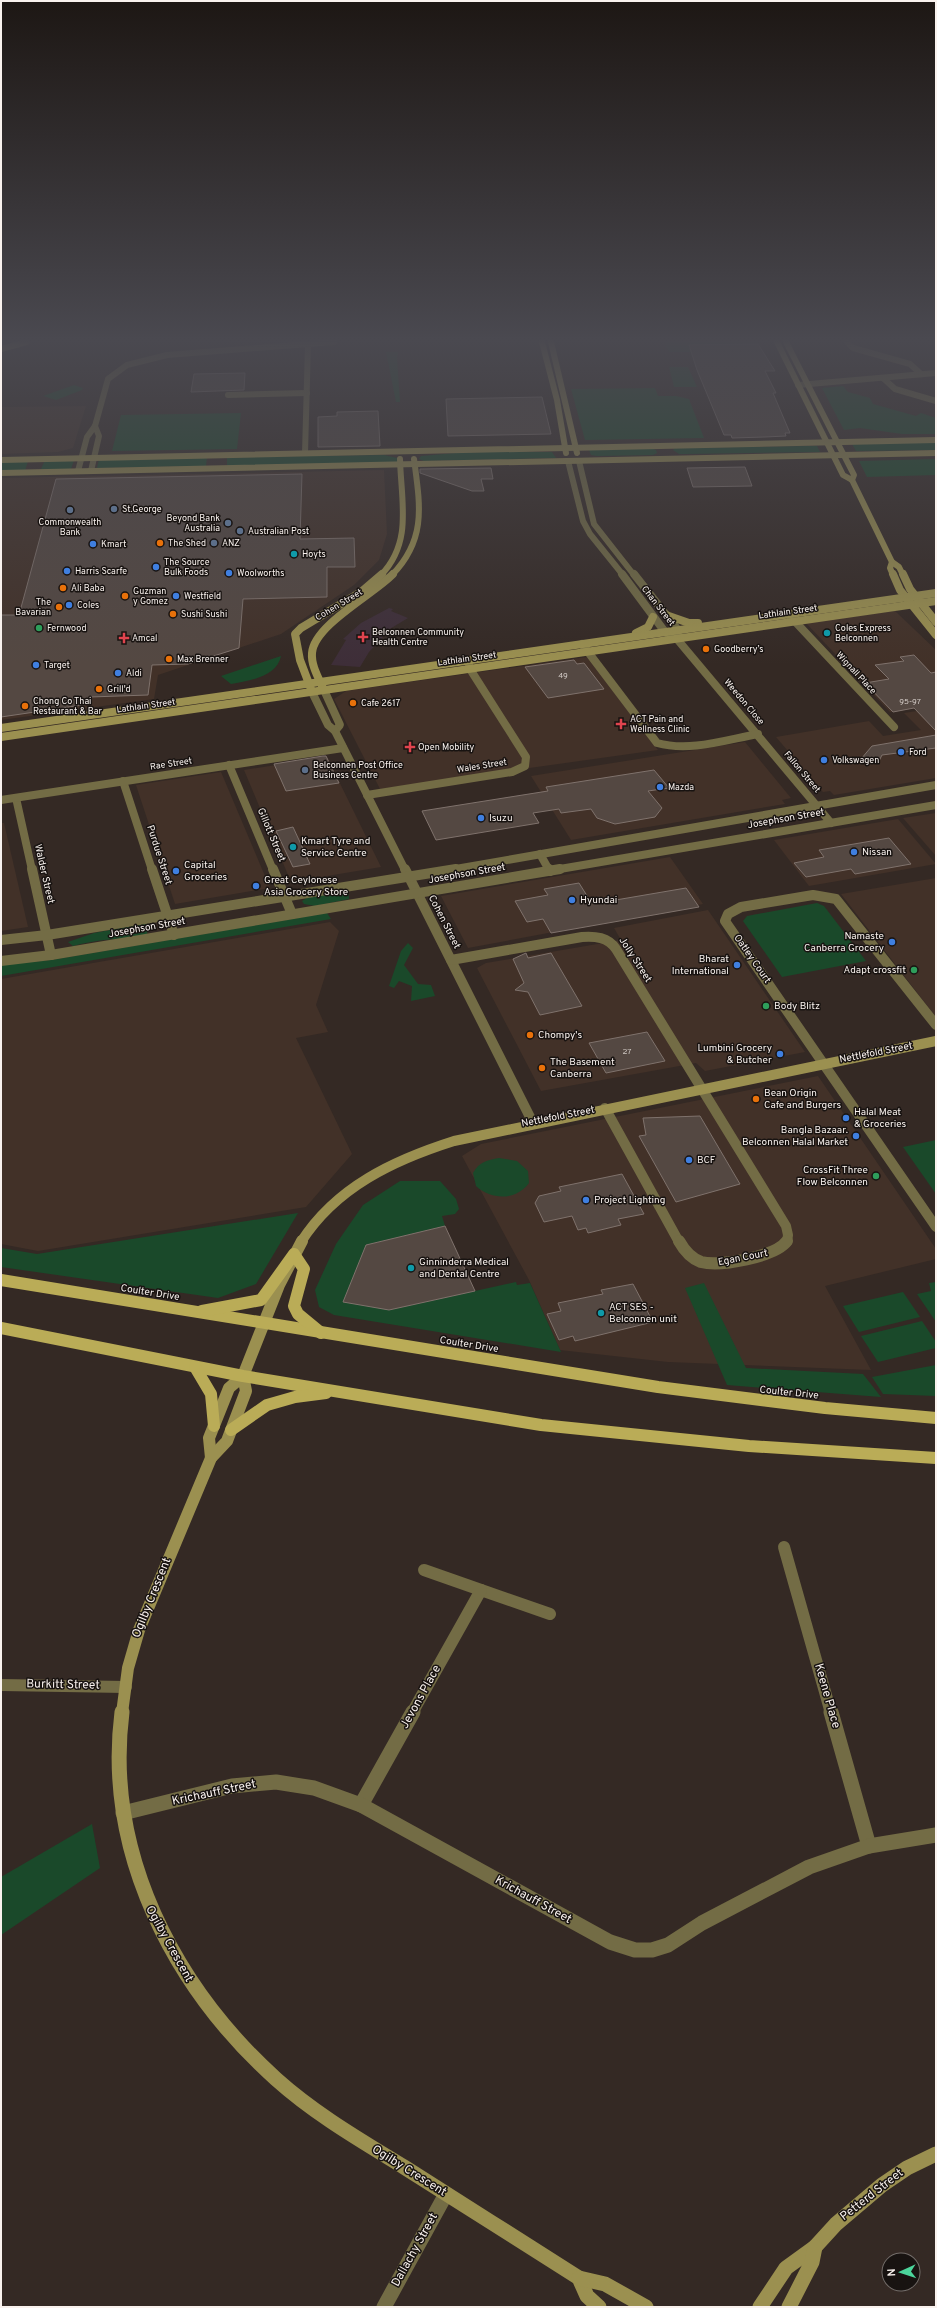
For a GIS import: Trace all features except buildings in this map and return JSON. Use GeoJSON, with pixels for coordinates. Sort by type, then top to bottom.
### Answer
{"type":"FeatureCollection","features":[{"type":"Feature","properties":{"kind":"main road"},"geometry":{"type":"LineString","coordinates":[[192,1312],[261,1300],[294,1254],[304,1269],[294,1306],[298,1314],[323,1334]]}},
{"type":"Feature","properties":{"kind":"main road","name":"Coulter Drive"},"geometry":{"type":"LineString","coordinates":[[1,1280],[263,1325],[703,1395],[867,1414],[936,1418]]}},
{"type":"Feature","properties":{"kind":"main road"},"geometry":{"type":"LineString","coordinates":[[1,1328],[243,1376],[541,1424],[718,1444],[936,1458]]}},
{"type":"Feature","properties":{"kind":"main road"},"geometry":{"type":"LineString","coordinates":[[195,1366],[210,1386],[215,1404],[214,1426]]}},
{"type":"Feature","properties":{"kind":"main road"},"geometry":{"type":"LineString","coordinates":[[231,1430],[267,1405],[295,1397],[336,1391]]}},
{"type":"Feature","properties":{"kind":"street"},"geometry":{"type":"LineString","coordinates":[[78,471],[84,450]]}},
{"type":"Feature","properties":{"kind":"street"},"geometry":{"type":"LineString","coordinates":[[91,471],[96,450]]}},
{"type":"Feature","properties":{"kind":"street"},"geometry":{"type":"LineString","coordinates":[[1,460],[478,450]]}},
{"type":"Feature","properties":{"kind":"street"},"geometry":{"type":"LineString","coordinates":[[565,450],[568,461]]}},
{"type":"Feature","properties":{"kind":"street"},"geometry":{"type":"LineString","coordinates":[[576,450],[579,461]]}},
{"type":"Feature","properties":{"kind":"street"},"geometry":{"type":"LineString","coordinates":[[831,450],[843,475],[852,480],[892,562],[899,567],[916,596],[936,622]]}},
{"type":"Feature","properties":{"kind":"street"},"geometry":{"type":"LineString","coordinates":[[841,450],[854,475],[852,480]]}},
{"type":"Feature","properties":{"kind":"street","name":"Cohen Street"},"geometry":{"type":"LineString","coordinates":[[399,451],[403,525],[402,538],[395,558],[382,574],[367,587],[301,628],[295,634],[300,660],[312,692],[328,725],[335,731],[533,1122]]}},
{"type":"Feature","properties":{"kind":"street","name":"Cohen Street"},"geometry":{"type":"LineString","coordinates":[[335,731],[340,725],[314,668],[312,655],[317,638],[344,612],[393,575],[407,558],[414,544],[419,526],[415,464],[412,451]]}},
{"type":"Feature","properties":{"kind":"street"},"geometry":{"type":"LineString","coordinates":[[1,473],[936,453]]}},
{"type":"Feature","properties":{"kind":"street","name":"Chan Street"},"geometry":{"type":"LineString","coordinates":[[568,461],[585,525],[665,632],[677,639],[678,630],[594,524],[579,461]]}},
{"type":"Feature","properties":{"kind":"street"},"geometry":{"type":"LineString","coordinates":[[892,562],[890,568],[905,597],[936,635]]}},
{"type":"Feature","properties":{"kind":"street","name":"Lathlain Street"},"geometry":{"type":"LineString","coordinates":[[1,728],[936,593]]}},
{"type":"Feature","properties":{"kind":"street","name":"Lathlain Street"},"geometry":{"type":"LineString","coordinates":[[1,737],[936,601]]}},
{"type":"Feature","properties":{"kind":"street"},"geometry":{"type":"LineString","coordinates":[[666,614],[689,623],[718,624]]}},
{"type":"Feature","properties":{"kind":"street","name":"Wignall Place"},"geometry":{"type":"LineString","coordinates":[[788,614],[894,727]]}},
{"type":"Feature","properties":{"kind":"street"},"geometry":{"type":"LineString","coordinates":[[625,638],[648,627],[653,616]]}},
{"type":"Feature","properties":{"kind":"street","name":"Weedon Close"},"geometry":{"type":"LineString","coordinates":[[677,639],[758,734]]}},
{"type":"Feature","properties":{"kind":"street","name":"Weedon Close"},"geometry":{"type":"LineString","coordinates":[[582,644],[657,743],[664,746],[682,747],[758,734]]}},
{"type":"Feature","properties":{"kind":"street","name":"Wales Street"},"geometry":{"type":"LineString","coordinates":[[367,794],[512,772],[525,766],[526,757],[470,669],[468,660]]}},
{"type":"Feature","properties":{"kind":"street","name":"Fallon Street"},"geometry":{"type":"LineString","coordinates":[[758,734],[831,823]]}},
{"type":"Feature","properties":{"kind":"street","name":"Rae Street"},"geometry":{"type":"LineString","coordinates":[[1,800],[343,748]]}},
{"type":"Feature","properties":{"kind":"street","name":"Gillott Street"},"geometry":{"type":"LineString","coordinates":[[229,765],[292,914]]}},
{"type":"Feature","properties":{"kind":"street","name":"Purdue Street"},"geometry":{"type":"LineString","coordinates":[[123,782],[174,935]]}},
{"type":"Feature","properties":{"kind":"street","name":"Josephson Street"},"geometry":{"type":"LineString","coordinates":[[1,940],[47,935],[408,877],[936,785]]}},
{"type":"Feature","properties":{"kind":"street","name":"Walder Street"},"geometry":{"type":"LineString","coordinates":[[16,798],[51,955]]}},
{"type":"Feature","properties":{"kind":"street","name":"Josephson Street"},"geometry":{"type":"LineString","coordinates":[[1,961],[51,955],[174,935],[936,805]]}},
{"type":"Feature","properties":{"kind":"street"},"geometry":{"type":"LineString","coordinates":[[540,854],[550,871]]}},
{"type":"Feature","properties":{"kind":"street","name":"Oatley Court"},"geometry":{"type":"LineString","coordinates":[[936,1025],[836,899],[813,895],[733,910],[728,914],[725,921],[936,1227]]}},
{"type":"Feature","properties":{"kind":"street","name":"Jolly Street"},"geometry":{"type":"LineString","coordinates":[[451,960],[590,936],[609,941],[616,949],[701,1088]]}},
{"type":"Feature","properties":{"kind":"street","name":"Nettlefold Street"},"geometry":{"type":"LineString","coordinates":[[243,1376],[263,1325],[294,1254],[306,1234],[327,1208],[388,1166],[442,1143],[533,1122],[936,1041]]}},
{"type":"Feature","properties":{"kind":"street","name":"Egan Court"},"geometry":{"type":"LineString","coordinates":[[605,1108],[684,1251],[702,1262],[718,1264],[780,1249],[786,1243],[789,1236],[786,1226],[701,1088]]}},
{"type":"Feature","properties":{"kind":"street","name":"Ogilby Crescent"},"geometry":{"type":"LineString","coordinates":[[211,1458],[209,1438],[229,1388],[243,1376],[246,1391],[227,1441],[211,1458],[138,1628],[126,1687],[119,1733],[118,1764],[123,1813],[128,1840],[144,1896],[155,1923],[186,1978],[226,2030],[276,2079],[336,2124],[578,2278],[586,2278],[607,2284],[646,2307]]}},
{"type":"Feature","properties":{"kind":"street","name":"Keene Place"},"geometry":{"type":"LineString","coordinates":[[784,1547],[869,1846]]}},
{"type":"Feature","properties":{"kind":"street"},"geometry":{"type":"LineString","coordinates":[[424,1570],[550,1614]]}},
{"type":"Feature","properties":{"kind":"street","name":"Jevons Place"},"geometry":{"type":"LineString","coordinates":[[361,1805],[481,1590]]}},
{"type":"Feature","properties":{"kind":"street","name":"Burkitt Street"},"geometry":{"type":"LineString","coordinates":[[1,1685],[126,1687]]}},
{"type":"Feature","properties":{"kind":"street","name":"Krichauff Street"},"geometry":{"type":"LineString","coordinates":[[123,1813],[224,1788],[260,1783],[296,1784],[330,1791],[361,1805],[610,1942],[635,1950],[652,1950],[668,1945],[708,1920],[809,1867],[869,1846],[936,1835]]}},
{"type":"Feature","properties":{"kind":"street","name":"Petterd Street"},"geometry":{"type":"LineString","coordinates":[[760,2307],[786,2268],[815,2247],[836,2224],[882,2185],[907,2168],[936,2154]]}},
{"type":"Feature","properties":{"kind":"street","name":"Dallachy Street"},"geometry":{"type":"LineString","coordinates":[[384,2307],[446,2194]]}},
{"type":"Feature","properties":{"kind":"street","name":"Petterd Street"},"geometry":{"type":"LineString","coordinates":[[789,2307],[812,2262],[815,2247]]}},
{"type":"Feature","properties":{"kind":"street"},"geometry":{"type":"LineString","coordinates":[[578,2278],[587,2296],[599,2307]]}},
{"type":"Feature","properties":{"kind":"shaded area"},"geometry":{"type":"Polygon","coordinates":[[[1,450],[67,450],[58,452],[1,454],[1,450]]]}},
{"type":"Feature","properties":{"kind":"shaded area","name":"Westfield"},"geometry":{"type":"Polygon","coordinates":[[[384,470],[387,534],[379,560],[354,585],[281,634],[158,675],[154,699],[1,720],[1,478],[384,470]]]}},
{"type":"Feature","properties":{"kind":"shaded area","name":"Belconnen Community Health Centre"},"geometry":{"type":"Polygon","coordinates":[[[389,608],[393,609],[391,611],[408,618],[378,636],[383,637],[369,652],[360,667],[331,665],[346,640],[343,639],[361,623],[389,608]]]}},
{"type":"Feature","properties":{"kind":"shaded area"},"geometry":{"type":"Polygon","coordinates":[[[895,611],[936,650],[936,705],[890,712],[806,623],[895,611]]]}},
{"type":"Feature","properties":{"kind":"shaded area"},"geometry":{"type":"Polygon","coordinates":[[[587,657],[658,750],[380,789],[334,699],[346,691],[587,657]]]}},
{"type":"Feature","properties":{"kind":"shaded area"},"geometry":{"type":"Polygon","coordinates":[[[936,708],[936,778],[834,795],[830,791],[823,792],[776,737],[869,721],[883,736],[921,730],[904,713],[936,708]]]}},
{"type":"Feature","properties":{"kind":"shaded area","name":"Mazda"},"geometry":{"type":"Polygon","coordinates":[[[745,742],[791,798],[782,800],[785,804],[571,840],[531,776],[745,742]]]}},
{"type":"Feature","properties":{"kind":"shaded area"},"geometry":{"type":"Polygon","coordinates":[[[327,757],[381,867],[291,882],[244,770],[327,757]]]}},
{"type":"Feature","properties":{"kind":"shaded area"},"geometry":{"type":"Polygon","coordinates":[[[221,772],[270,888],[175,904],[136,785],[221,772]]]}},
{"type":"Feature","properties":{"kind":"shaded area"},"geometry":{"type":"Polygon","coordinates":[[[936,813],[936,856],[903,818],[936,813]]]}},
{"type":"Feature","properties":{"kind":"shaded area","name":"Nissan"},"geometry":{"type":"Polygon","coordinates":[[[898,819],[936,864],[809,886],[774,840],[898,819]]]}},
{"type":"Feature","properties":{"kind":"shaded area"},"geometry":{"type":"Polygon","coordinates":[[[1,823],[4,823],[28,927],[1,931],[1,823]]]}},
{"type":"Feature","properties":{"kind":"shaded area","name":"Hyundai"},"geometry":{"type":"Polygon","coordinates":[[[670,857],[703,904],[468,948],[441,896],[670,857]]]}},
{"type":"Feature","properties":{"kind":"shaded area"},"geometry":{"type":"Polygon","coordinates":[[[936,878],[936,1017],[841,894],[936,878]]]}},
{"type":"Feature","properties":{"kind":"shaded area"},"geometry":{"type":"Polygon","coordinates":[[[708,910],[805,1052],[705,1071],[696,1063],[541,1091],[477,968],[486,963],[621,940],[614,928],[708,910]]]}},
{"type":"Feature","properties":{"kind":"shaded area"},"geometry":{"type":"Polygon","coordinates":[[[330,922],[339,931],[316,1005],[328,1032],[296,1038],[352,1154],[306,1207],[38,1251],[1,1244],[1,979],[330,922]]]}},
{"type":"Feature","properties":{"kind":"shaded area"},"geometry":{"type":"Polygon","coordinates":[[[818,1076],[936,1249],[936,1259],[825,1286],[871,1370],[668,1362],[560,1350],[529,1280],[462,1156],[481,1144],[818,1076]]]}},
{"type":"Feature","properties":{"kind":"green space"},"geometry":{"type":"Polygon","coordinates":[[[112,450],[193,450],[112,451],[112,450]]]}},
{"type":"Feature","properties":{"kind":"green space"},"geometry":{"type":"Polygon","coordinates":[[[589,450],[655,450],[657,453],[653,455],[597,456],[591,455],[589,450]]]}},
{"type":"Feature","properties":{"kind":"green space"},"geometry":{"type":"Polygon","coordinates":[[[673,450],[819,450],[820,452],[679,454],[673,450]]]}},
{"type":"Feature","properties":{"kind":"green space"},"geometry":{"type":"Polygon","coordinates":[[[855,450],[936,450],[936,450],[856,451],[855,450]]]}},
{"type":"Feature","properties":{"kind":"green space"},"geometry":{"type":"Polygon","coordinates":[[[467,452],[552,452],[556,458],[424,461],[419,459],[421,456],[467,452]]]}},
{"type":"Feature","properties":{"kind":"green space"},"geometry":{"type":"Polygon","coordinates":[[[384,455],[397,458],[397,463],[227,466],[227,457],[384,455]]]}},
{"type":"Feature","properties":{"kind":"green space"},"geometry":{"type":"Polygon","coordinates":[[[207,457],[206,466],[97,468],[99,459],[207,457]]]}},
{"type":"Feature","properties":{"kind":"green space"},"geometry":{"type":"Polygon","coordinates":[[[936,459],[936,475],[867,477],[859,461],[936,459]]]}},
{"type":"Feature","properties":{"kind":"green space"},"geometry":{"type":"Polygon","coordinates":[[[45,460],[74,460],[71,469],[41,469],[45,460]]]}},
{"type":"Feature","properties":{"kind":"green space"},"geometry":{"type":"Polygon","coordinates":[[[1,461],[28,461],[25,471],[1,471],[1,461]]]}},
{"type":"Feature","properties":{"kind":"green space"},"geometry":{"type":"Polygon","coordinates":[[[281,656],[274,669],[261,677],[231,684],[221,676],[281,656]]]}},
{"type":"Feature","properties":{"kind":"green space"},"geometry":{"type":"Polygon","coordinates":[[[348,890],[349,899],[315,906],[304,904],[302,901],[310,896],[348,890]]]}},
{"type":"Feature","properties":{"kind":"green space"},"geometry":{"type":"Polygon","coordinates":[[[817,903],[824,906],[866,961],[782,977],[743,921],[747,916],[817,903]]]}},
{"type":"Feature","properties":{"kind":"green space"},"geometry":{"type":"Polygon","coordinates":[[[327,913],[331,919],[1,976],[1,965],[51,960],[327,913]]]}},
{"type":"Feature","properties":{"kind":"green space"},"geometry":{"type":"Polygon","coordinates":[[[148,923],[147,936],[100,941],[73,946],[68,942],[94,933],[148,923]]]}},
{"type":"Feature","properties":{"kind":"green space"},"geometry":{"type":"Polygon","coordinates":[[[408,943],[413,948],[404,965],[418,984],[431,985],[435,996],[411,1001],[412,986],[399,981],[394,988],[389,986],[401,951],[408,943]]]}},
{"type":"Feature","properties":{"kind":"green space"},"geometry":{"type":"Polygon","coordinates":[[[936,1140],[936,1194],[903,1147],[936,1140]]]}},
{"type":"Feature","properties":{"kind":"green space"},"geometry":{"type":"Polygon","coordinates":[[[499,1158],[517,1161],[528,1171],[529,1183],[524,1189],[510,1196],[496,1196],[482,1191],[476,1186],[473,1173],[475,1169],[484,1162],[499,1158]]]}},
{"type":"Feature","properties":{"kind":"green space"},"geometry":{"type":"Polygon","coordinates":[[[400,1181],[440,1181],[456,1199],[459,1209],[455,1214],[442,1216],[445,1226],[366,1245],[389,1310],[516,1282],[517,1285],[530,1283],[561,1352],[334,1315],[319,1307],[315,1290],[336,1244],[363,1205],[400,1181]]]}},
{"type":"Feature","properties":{"kind":"green space"},"geometry":{"type":"Polygon","coordinates":[[[298,1213],[256,1284],[218,1298],[1,1267],[1,1248],[37,1254],[298,1213]]]}},
{"type":"Feature","properties":{"kind":"green space"},"geometry":{"type":"Polygon","coordinates":[[[936,1282],[936,1322],[917,1294],[931,1291],[929,1283],[936,1282]]]}},
{"type":"Feature","properties":{"kind":"green space"},"geometry":{"type":"Polygon","coordinates":[[[704,1283],[746,1368],[863,1374],[881,1397],[727,1385],[685,1288],[704,1283]]]}},
{"type":"Feature","properties":{"kind":"green space"},"geometry":{"type":"Polygon","coordinates":[[[903,1292],[920,1317],[859,1332],[843,1306],[903,1292]]]}},
{"type":"Feature","properties":{"kind":"green space"},"geometry":{"type":"Polygon","coordinates":[[[922,1321],[936,1342],[936,1348],[878,1362],[861,1336],[922,1321]]]}},
{"type":"Feature","properties":{"kind":"green space"},"geometry":{"type":"Polygon","coordinates":[[[936,1365],[936,1396],[883,1394],[872,1377],[936,1365]]]}},
{"type":"Feature","properties":{"kind":"green space"},"geometry":{"type":"Polygon","coordinates":[[[92,1824],[100,1868],[1,1935],[1,1877],[92,1824]]]}},
{"type":"Feature","properties":{"kind":"place","name":"St.George"},"geometry":{"type":"Point","coordinates":[114,509]}},
{"type":"Feature","properties":{"kind":"place","name":"Commonwealth Bank"},"geometry":{"type":"Point","coordinates":[70,510]}},
{"type":"Feature","properties":{"kind":"place","name":"Beyond Bank Australia"},"geometry":{"type":"Point","coordinates":[228,523]}},
{"type":"Feature","properties":{"kind":"place","name":"Australian Post"},"geometry":{"type":"Point","coordinates":[240,531]}},
{"type":"Feature","properties":{"kind":"place","name":"The Shed"},"geometry":{"type":"Point","coordinates":[160,543]}},
{"type":"Feature","properties":{"kind":"place","name":"ANZ"},"geometry":{"type":"Point","coordinates":[214,543]}},
{"type":"Feature","properties":{"kind":"place","name":"Kmart"},"geometry":{"type":"Point","coordinates":[93,544]}},
{"type":"Feature","properties":{"kind":"place","name":"Hoyts"},"geometry":{"type":"Point","coordinates":[294,554]}},
{"type":"Feature","properties":{"kind":"place","name":"The Source Bulk Foods"},"geometry":{"type":"Point","coordinates":[156,567]}},
{"type":"Feature","properties":{"kind":"place","name":"Harris Scarfe"},"geometry":{"type":"Point","coordinates":[67,571]}},
{"type":"Feature","properties":{"kind":"place","name":"Woolworths"},"geometry":{"type":"Point","coordinates":[229,573]}},
{"type":"Feature","properties":{"kind":"place","name":"Ali Baba"},"geometry":{"type":"Point","coordinates":[63,588]}},
{"type":"Feature","properties":{"kind":"place","name":"Guzman y Gomez"},"geometry":{"type":"Point","coordinates":[125,596]}},
{"type":"Feature","properties":{"kind":"place","name":"Westfield"},"geometry":{"type":"Point","coordinates":[176,596]}},
{"type":"Feature","properties":{"kind":"place","name":"Coles"},"geometry":{"type":"Point","coordinates":[69,605]}},
{"type":"Feature","properties":{"kind":"place","name":"The Bavarian"},"geometry":{"type":"Point","coordinates":[59,607]}},
{"type":"Feature","properties":{"kind":"place","name":"Sushi Sushi"},"geometry":{"type":"Point","coordinates":[173,614]}},
{"type":"Feature","properties":{"kind":"place","name":"Fernwood"},"geometry":{"type":"Point","coordinates":[39,628]}},
{"type":"Feature","properties":{"kind":"place","name":"Coles Express Belconnen"},"geometry":{"type":"Point","coordinates":[827,633]}},
{"type":"Feature","properties":{"kind":"place","name":"Belconnen Community Health Centre"},"geometry":{"type":"Point","coordinates":[363,637]}},
{"type":"Feature","properties":{"kind":"place","name":"Amcal"},"geometry":{"type":"Point","coordinates":[124,638]}},
{"type":"Feature","properties":{"kind":"place","name":"Goodberry’s"},"geometry":{"type":"Point","coordinates":[706,649]}},
{"type":"Feature","properties":{"kind":"place","name":"Max Brenner"},"geometry":{"type":"Point","coordinates":[169,659]}},
{"type":"Feature","properties":{"kind":"place","name":"Target"},"geometry":{"type":"Point","coordinates":[36,665]}},
{"type":"Feature","properties":{"kind":"place","name":"Aldi"},"geometry":{"type":"Point","coordinates":[118,673]}},
{"type":"Feature","properties":{"kind":"place","name":"Grill'd"},"geometry":{"type":"Point","coordinates":[99,689]}},
{"type":"Feature","properties":{"kind":"place","name":"Cafe 2617"},"geometry":{"type":"Point","coordinates":[353,703]}},
{"type":"Feature","properties":{"kind":"place","name":"Chong Co Thai Restaurant & Bar"},"geometry":{"type":"Point","coordinates":[25,706]}},
{"type":"Feature","properties":{"kind":"place","name":"ACT Pain and Wellness Clinic"},"geometry":{"type":"Point","coordinates":[621,724]}},
{"type":"Feature","properties":{"kind":"place","name":"Open Mobility"},"geometry":{"type":"Point","coordinates":[410,747]}},
{"type":"Feature","properties":{"kind":"place","name":"Ford"},"geometry":{"type":"Point","coordinates":[901,752]}},
{"type":"Feature","properties":{"kind":"place","name":"Volkswagen"},"geometry":{"type":"Point","coordinates":[824,760]}},
{"type":"Feature","properties":{"kind":"place","name":"Belconnen Post Office Business Centre"},"geometry":{"type":"Point","coordinates":[305,770]}},
{"type":"Feature","properties":{"kind":"place","name":"Mazda"},"geometry":{"type":"Point","coordinates":[660,787]}},
{"type":"Feature","properties":{"kind":"place","name":"Isuzu"},"geometry":{"type":"Point","coordinates":[481,818]}},
{"type":"Feature","properties":{"kind":"place","name":"Kmart Tyre and Service Centre"},"geometry":{"type":"Point","coordinates":[293,847]}},
{"type":"Feature","properties":{"kind":"place","name":"Nissan"},"geometry":{"type":"Point","coordinates":[854,852]}},
{"type":"Feature","properties":{"kind":"place","name":"Capital Groceries"},"geometry":{"type":"Point","coordinates":[176,871]}},
{"type":"Feature","properties":{"kind":"place","name":"Great Ceylonese Asia Grocery Store"},"geometry":{"type":"Point","coordinates":[256,886]}},
{"type":"Feature","properties":{"kind":"place","name":"Hyundai"},"geometry":{"type":"Point","coordinates":[572,900]}},
{"type":"Feature","properties":{"kind":"place","name":"Namaste Canberra Grocery"},"geometry":{"type":"Point","coordinates":[892,942]}},
{"type":"Feature","properties":{"kind":"place","name":"Bharat International"},"geometry":{"type":"Point","coordinates":[737,965]}},
{"type":"Feature","properties":{"kind":"place","name":"Adapt crossfit"},"geometry":{"type":"Point","coordinates":[914,970]}},
{"type":"Feature","properties":{"kind":"place","name":"Body Blitz"},"geometry":{"type":"Point","coordinates":[766,1006]}},
{"type":"Feature","properties":{"kind":"place","name":"Chompy's"},"geometry":{"type":"Point","coordinates":[530,1035]}},
{"type":"Feature","properties":{"kind":"place","name":"Lumbini Grocery & Butcher"},"geometry":{"type":"Point","coordinates":[780,1054]}},
{"type":"Feature","properties":{"kind":"place","name":"The Basement Canberra"},"geometry":{"type":"Point","coordinates":[542,1068]}},
{"type":"Feature","properties":{"kind":"place","name":"Bean Origin Cafe and Burgers"},"geometry":{"type":"Point","coordinates":[756,1099]}},
{"type":"Feature","properties":{"kind":"place","name":"Halal Meat & Groceries"},"geometry":{"type":"Point","coordinates":[846,1118]}},
{"type":"Feature","properties":{"kind":"place","name":"Bangla Bazaar. Belconnen Halal Market"},"geometry":{"type":"Point","coordinates":[856,1136]}},
{"type":"Feature","properties":{"kind":"place","name":"BCF"},"geometry":{"type":"Point","coordinates":[689,1160]}},
{"type":"Feature","properties":{"kind":"place","name":"CrossFit Three Flow Belconnen"},"geometry":{"type":"Point","coordinates":[876,1176]}},
{"type":"Feature","properties":{"kind":"place","name":"Project Lighting"},"geometry":{"type":"Point","coordinates":[586,1200]}},
{"type":"Feature","properties":{"kind":"place","name":"Ginninderra Medical and Dental Centre"},"geometry":{"type":"Point","coordinates":[411,1268]}},
{"type":"Feature","properties":{"kind":"place","name":"ACT SES - Belconnen unit"},"geometry":{"type":"Point","coordinates":[601,1313]}}]}
